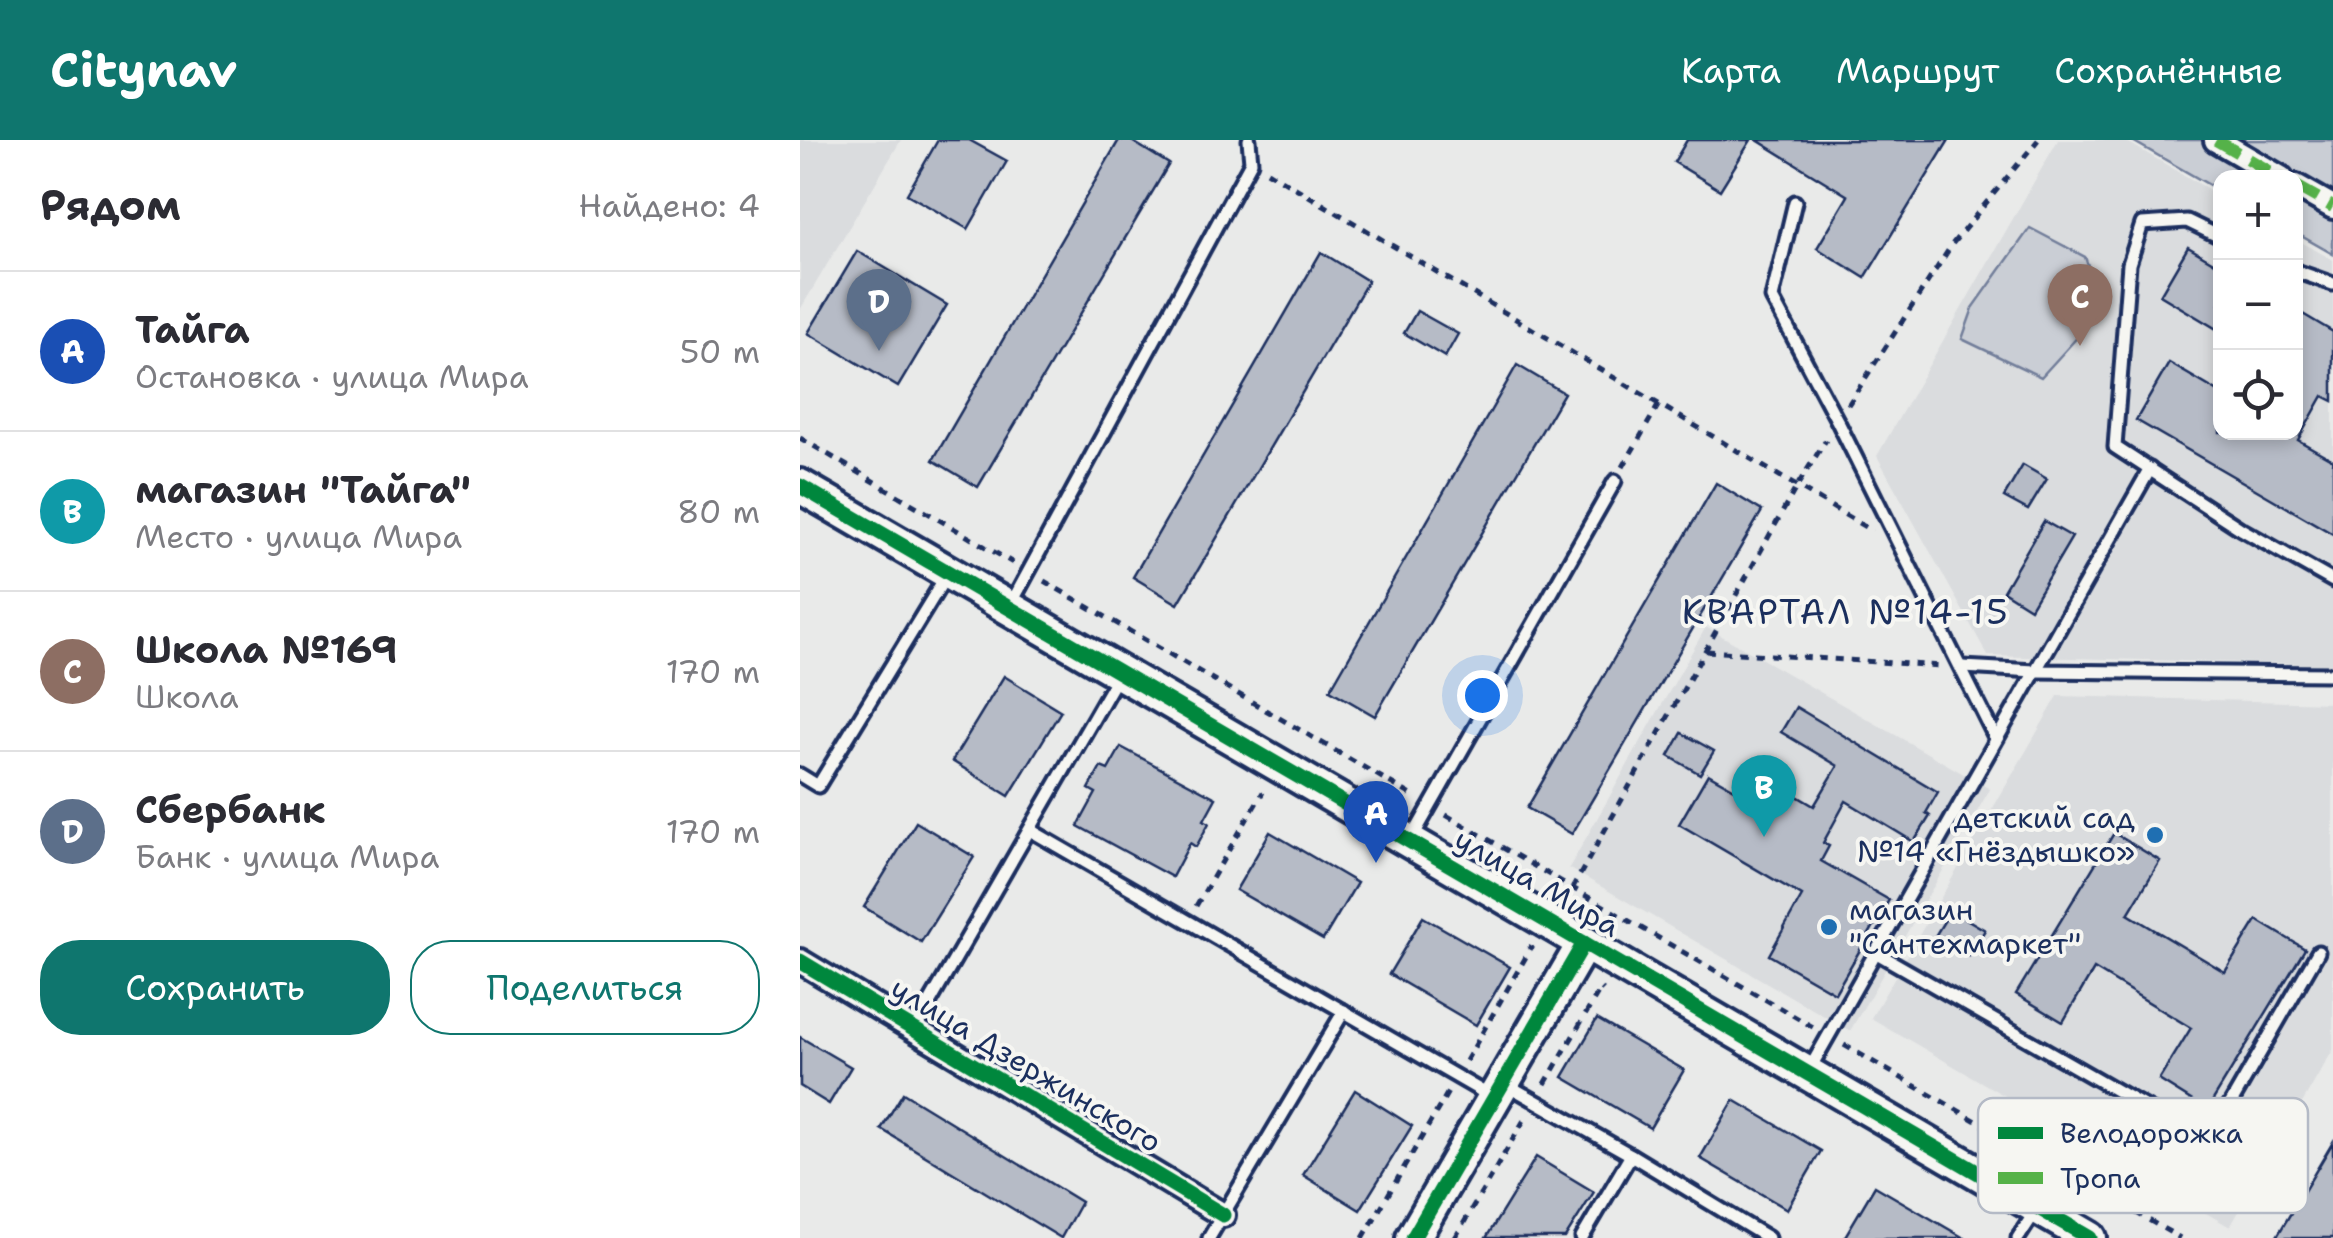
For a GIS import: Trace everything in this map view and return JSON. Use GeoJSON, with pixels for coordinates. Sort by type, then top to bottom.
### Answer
{"type":"FeatureCollection","features":[{"type":"Feature","properties":{"kind":"street"},"geometry":{"type":"LineString","coordinates":[[2216,140],[2267,170]]}},
{"type":"Feature","properties":{"kind":"street"},"geometry":{"type":"LineString","coordinates":[[2303,190],[2333,208]]}},
{"type":"Feature","properties":{"kind":"street","name":"улица Мира"},"geometry":{"type":"LineString","coordinates":[[800,486],[1978,1172]]}},
{"type":"Feature","properties":{"kind":"street"},"geometry":{"type":"LineString","coordinates":[[1412,1238],[1584,942]]}},
{"type":"Feature","properties":{"kind":"street","name":"улица Дзержинского"},"geometry":{"type":"LineString","coordinates":[[800,961],[1223,1215]]}},
{"type":"Feature","properties":{"kind":"street","name":"улица Мира"},"geometry":{"type":"LineString","coordinates":[[2048,1213],[2090,1238]]}},
{"type":"Feature","properties":{"kind":"lane"},"geometry":{"type":"LineString","coordinates":[[1008,607],[1251,162],[1249,140]]}},
{"type":"Feature","properties":{"kind":"lane"},"geometry":{"type":"LineString","coordinates":[[1795,202],[1772,298],[1996,739]]}},
{"type":"Feature","properties":{"kind":"lane"},"geometry":{"type":"LineString","coordinates":[[2213,234],[2187,221],[2142,224],[2130,264],[2115,448],[2241,529],[2333,581]]}},
{"type":"Feature","properties":{"kind":"lane"},"geometry":{"type":"LineString","coordinates":[[2303,273],[2333,284]]}},
{"type":"Feature","properties":{"kind":"lane"},"geometry":{"type":"LineString","coordinates":[[1807,1073],[2150,469]]}},
{"type":"Feature","properties":{"kind":"lane"},"geometry":{"type":"LineString","coordinates":[[1410,841],[1615,481]]}},
{"type":"Feature","properties":{"kind":"lane"},"geometry":{"type":"LineString","coordinates":[[800,776],[818,786],[948,572]]}},
{"type":"Feature","properties":{"kind":"lane"},"geometry":{"type":"LineString","coordinates":[[1962,667],[2333,674]]}},
{"type":"Feature","properties":{"kind":"lane"},"geometry":{"type":"LineString","coordinates":[[914,1030],[1120,673]]}},
{"type":"Feature","properties":{"kind":"lane"},"geometry":{"type":"LineString","coordinates":[[1030,830],[1344,1012],[1630,1155],[1768,1238]]}},
{"type":"Feature","properties":{"kind":"lane"},"geometry":{"type":"LineString","coordinates":[[1875,952],[2130,1098]]}},
{"type":"Feature","properties":{"kind":"lane"},"geometry":{"type":"LineString","coordinates":[[2234,1098],[2318,952]]}},
{"type":"Feature","properties":{"kind":"lane"},"geometry":{"type":"LineString","coordinates":[[1210,1238],[1344,1012]]}},
{"type":"Feature","properties":{"kind":"lane"},"geometry":{"type":"LineString","coordinates":[[1582,1238],[1630,1155]]}},
{"type":"Feature","properties":{"kind":"lane"},"geometry":{"type":"LineString","coordinates":[[2018,1238],[2034,1213]]}},
{"type":"Feature","properties":{"kind":"path"},"geometry":{"type":"LineString","coordinates":[[1572,889],[1797,486],[1952,243],[2038,140]]}},
{"type":"Feature","properties":{"kind":"path"},"geometry":{"type":"LineString","coordinates":[[1251,162],[1900,548]]}},
{"type":"Feature","properties":{"kind":"path"},"geometry":{"type":"LineString","coordinates":[[1615,481],[1659,404]]}},
{"type":"Feature","properties":{"kind":"path"},"geometry":{"type":"LineString","coordinates":[[800,438],[1978,1122]]}},
{"type":"Feature","properties":{"kind":"path"},"geometry":{"type":"LineString","coordinates":[[1705,650],[1962,667]]}},
{"type":"Feature","properties":{"kind":"path"},"geometry":{"type":"LineString","coordinates":[[1187,921],[1263,792]]}},
{"type":"Feature","properties":{"kind":"path"},"geometry":{"type":"LineString","coordinates":[[2136,1213],[2180,1238]]}},
{"type":"Feature","properties":{"kind":"shaded area"},"geometry":{"type":"Polygon","coordinates":[[[800,140],[901,140],[800,310],[800,140]]]}},
{"type":"Feature","properties":{"kind":"shaded area"},"geometry":{"type":"Polygon","coordinates":[[[2058,140],[2124,140],[2213,192],[2213,440],[2303,440],[2303,243],[2333,260],[2333,665],[1988,656],[1877,456],[2058,140]]]}},
{"type":"Feature","properties":{"kind":"shaded area"},"geometry":{"type":"Polygon","coordinates":[[[2131,140],[2333,140],[2333,254],[2303,237],[2303,170],[2213,170],[2213,187],[2131,140]]]}},
{"type":"Feature","properties":{"kind":"shaded area"},"geometry":{"type":"Polygon","coordinates":[[[2030,228],[2085,257],[2103,309],[2041,377],[1962,339],[1973,308],[2030,228]]]}},
{"type":"Feature","properties":{"kind":"shaded area"},"geometry":{"type":"Polygon","coordinates":[[[1706,627],[1990,789],[1850,1031],[1569,868],[1706,627]]]}},
{"type":"Feature","properties":{"kind":"shaded area","name":"детский сад №14 «Гнёздышко»"},"geometry":{"type":"Polygon","coordinates":[[[2058,696],[2333,703],[2333,1050],[2305,1098],[2008,1098],[1871,1018],[2058,696]]]}},
{"type":"Feature","properties":{"kind":"shaded area","name":"детский сад №14 «Гнёздышко»"},"geometry":{"type":"Polygon","coordinates":[[[2206,1213],[2238,1213],[2230,1227],[2206,1213]]]}},
{"type":"Feature","properties":{"kind":"building"},"geometry":{"type":"Polygon","coordinates":[[[938,140],[969,140],[1007,161],[968,229],[907,194],[938,140]]]}},
{"type":"Feature","properties":{"kind":"building"},"geometry":{"type":"Polygon","coordinates":[[[1119,140],[1130,140],[1169,164],[978,487],[933,460],[1119,140]]]}},
{"type":"Feature","properties":{"kind":"building"},"geometry":{"type":"Polygon","coordinates":[[[1687,140],[1751,140],[1720,190],[1674,162],[1687,140]]]}},
{"type":"Feature","properties":{"kind":"building"},"geometry":{"type":"Polygon","coordinates":[[[1757,140],[1949,140],[1865,278],[1817,248],[1848,196],[1757,140]]]}},
{"type":"Feature","properties":{"kind":"building"},"geometry":{"type":"Polygon","coordinates":[[[2188,247],[2213,262],[2213,327],[2160,295],[2188,247]]]}},
{"type":"Feature","properties":{"kind":"building"},"geometry":{"type":"Polygon","coordinates":[[[857,251],[947,305],[898,387],[808,333],[857,251]]]}},
{"type":"Feature","properties":{"kind":"building"},"geometry":{"type":"Polygon","coordinates":[[[1321,252],[1368,281],[1178,604],[1133,577],[1321,252]]]}},
{"type":"Feature","properties":{"kind":"building"},"geometry":{"type":"Polygon","coordinates":[[[1417,311],[1458,334],[1445,357],[1404,333],[1417,311]]]}},
{"type":"Feature","properties":{"kind":"building"},"geometry":{"type":"Polygon","coordinates":[[[2303,314],[2333,332],[2333,401],[2323,396],[2303,431],[2303,314]]]}},
{"type":"Feature","properties":{"kind":"building"},"geometry":{"type":"Polygon","coordinates":[[[2169,363],[2213,389],[2213,440],[2298,440],[2333,460],[2333,534],[2136,420],[2169,363]]]}},
{"type":"Feature","properties":{"kind":"building"},"geometry":{"type":"Polygon","coordinates":[[[1517,365],[1564,393],[1375,716],[1330,690],[1517,365]]]}},
{"type":"Feature","properties":{"kind":"building"},"geometry":{"type":"Polygon","coordinates":[[[2023,465],[2047,479],[2028,510],[2004,497],[2023,465]]]}},
{"type":"Feature","properties":{"kind":"building"},"geometry":{"type":"Polygon","coordinates":[[[1716,483],[1762,511],[1572,834],[1527,808],[1716,483]]]}},
{"type":"Feature","properties":{"kind":"building"},"geometry":{"type":"Polygon","coordinates":[[[2044,521],[2072,537],[2030,608],[2003,591],[2044,521]]]}},
{"type":"Feature","properties":{"kind":"building"},"geometry":{"type":"Polygon","coordinates":[[[1004,676],[1061,711],[1009,796],[952,761],[1004,676]]]}},
{"type":"Feature","properties":{"kind":"building"},"geometry":{"type":"Polygon","coordinates":[[[1796,707],[1938,792],[1926,813],[1930,816],[1914,842],[1846,801],[1823,843],[1829,846],[1821,861],[1889,900],[1835,993],[1769,955],[1802,896],[1679,824],[1708,774],[1740,792],[1753,770],[1814,806],[1838,766],[1781,732],[1796,707]]]}},
{"type":"Feature","properties":{"kind":"building"},"geometry":{"type":"Polygon","coordinates":[[[1682,733],[1714,751],[1700,774],[1669,756],[1682,733]]]}},
{"type":"Feature","properties":{"kind":"building"},"geometry":{"type":"Polygon","coordinates":[[[1121,747],[1216,798],[1196,847],[1190,843],[1172,877],[1078,826],[1096,793],[1089,789],[1101,767],[1108,770],[1121,747]]]}},
{"type":"Feature","properties":{"kind":"building"},"geometry":{"type":"Polygon","coordinates":[[[916,822],[974,857],[921,942],[864,907],[916,822]]]}},
{"type":"Feature","properties":{"kind":"building"},"geometry":{"type":"Polygon","coordinates":[[[1270,832],[1357,883],[1323,940],[1236,890],[1270,832]]]}},
{"type":"Feature","properties":{"kind":"building"},"geometry":{"type":"Polygon","coordinates":[[[2114,833],[2160,861],[2128,914],[2225,972],[2257,920],[2305,949],[2214,1098],[2188,1098],[2159,1080],[2191,1028],[2094,969],[2063,1022],[2016,994],[2114,833]]]}},
{"type":"Feature","properties":{"kind":"building"},"geometry":{"type":"Polygon","coordinates":[[[1951,910],[1985,930],[1969,956],[1935,936],[1951,910]]]}},
{"type":"Feature","properties":{"kind":"building"},"geometry":{"type":"Polygon","coordinates":[[[1423,917],[1510,967],[1476,1025],[1389,974],[1423,917]]]}},
{"type":"Feature","properties":{"kind":"building"},"geometry":{"type":"Polygon","coordinates":[[[1597,1019],[1684,1070],[1650,1128],[1563,1077],[1597,1019]]]}},
{"type":"Feature","properties":{"kind":"building"},"geometry":{"type":"Polygon","coordinates":[[[800,1037],[851,1067],[829,1104],[800,1086],[800,1037]]]}},
{"type":"Feature","properties":{"kind":"building"},"geometry":{"type":"Polygon","coordinates":[[[1355,1090],[1412,1126],[1360,1210],[1303,1175],[1355,1090]]]}},
{"type":"Feature","properties":{"kind":"building"},"geometry":{"type":"Polygon","coordinates":[[[903,1093],[1081,1202],[1061,1238],[881,1129],[903,1093]]]}},
{"type":"Feature","properties":{"kind":"building"},"geometry":{"type":"Polygon","coordinates":[[[1734,1100],[1821,1151],[1787,1209],[1700,1158],[1734,1100]]]}},
{"type":"Feature","properties":{"kind":"building"},"geometry":{"type":"Polygon","coordinates":[[[2333,1142],[2333,1238],[2276,1238],[2291,1213],[2308,1213],[2308,1184],[2333,1142]]]}},
{"type":"Feature","properties":{"kind":"building"},"geometry":{"type":"Polygon","coordinates":[[[1536,1157],[1594,1192],[1565,1238],[1486,1238],[1536,1157]]]}},
{"type":"Feature","properties":{"kind":"building"},"geometry":{"type":"Polygon","coordinates":[[[1875,1186],[1964,1238],[1844,1238],[1875,1186]]]}},
{"type":"Feature","properties":{"kind":"marked path"},"geometry":{"type":"LineString","coordinates":[[2216,140],[2267,170]]}},
{"type":"Feature","properties":{"kind":"marked path"},"geometry":{"type":"LineString","coordinates":[[2303,190],[2333,207]]}},
{"type":"Feature","properties":{"kind":"cycle path"},"geometry":{"type":"LineString","coordinates":[[800,486],[1978,1173]]}},
{"type":"Feature","properties":{"kind":"cycle path"},"geometry":{"type":"LineString","coordinates":[[1413,1238],[1584,943]]}},
{"type":"Feature","properties":{"kind":"cycle path"},"geometry":{"type":"LineString","coordinates":[[800,961],[1223,1215]]}},
{"type":"Feature","properties":{"kind":"cycle path"},"geometry":{"type":"LineString","coordinates":[[2047,1213],[2090,1238]]}},
{"type":"Feature","properties":{"kind":"place","name":"Школа №169"},"geometry":{"type":"Point","coordinates":[2080,346]}},
{"type":"Feature","properties":{"kind":"place","name":"Сбербанк"},"geometry":{"type":"Point","coordinates":[879,351]}},
{"type":"Feature","properties":{"kind":"place","name":"детский сад №14 «Гнёздышко»"},"geometry":{"type":"Point","coordinates":[2155,835]}},
{"type":"Feature","properties":{"kind":"place","name":"магазин \"Тайга\""},"geometry":{"type":"Point","coordinates":[1764,837]}},
{"type":"Feature","properties":{"kind":"place","name":"Тайга"},"geometry":{"type":"Point","coordinates":[1376,863]}},
{"type":"Feature","properties":{"kind":"place","name":"магазин \"Сантехмаркет\""},"geometry":{"type":"Point","coordinates":[1829,927]}},
{"type":"Feature","properties":{"kind":"district","name":"КВАРТАЛ №14-15"},"geometry":{"type":"Point","coordinates":[1846,612]}}]}
